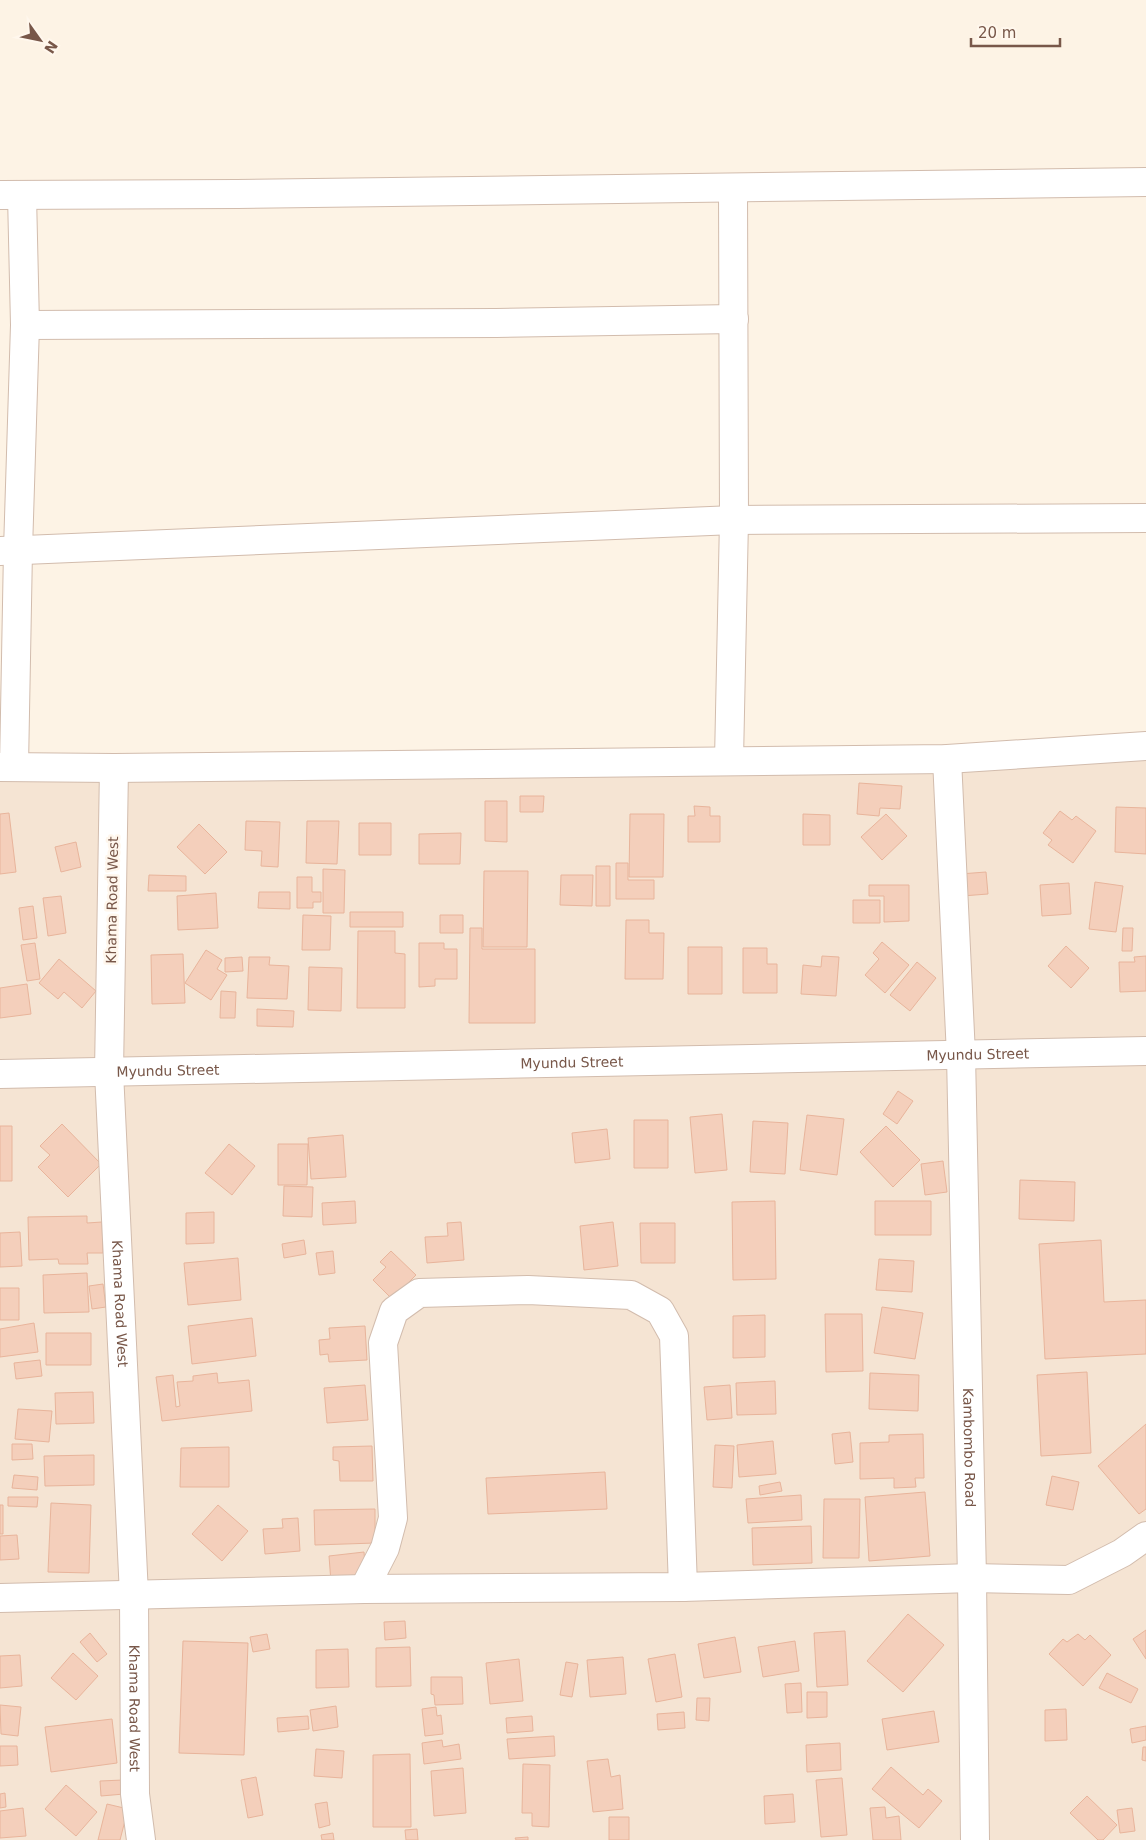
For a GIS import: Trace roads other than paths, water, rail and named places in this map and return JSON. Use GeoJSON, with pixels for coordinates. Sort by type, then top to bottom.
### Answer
{"type":"FeatureCollection","features":[{"type":"Feature","properties":{"kind":"street"},"geometry":{"type":"LineString","coordinates":[[1146,182],[11,195],[25,325],[9,550],[7,767],[114,768],[947,759],[1146,746]]}},
{"type":"Feature","properties":{"kind":"street"},"geometry":{"type":"LineString","coordinates":[[729,760],[734,520],[733,188]]}},
{"type":"Feature","properties":{"kind":"street"},"geometry":{"type":"LineString","coordinates":[[25,325],[487,323],[734,319]]}},
{"type":"Feature","properties":{"kind":"street"},"geometry":{"type":"LineString","coordinates":[[9,550],[734,520],[1146,518]]}},
{"type":"Feature","properties":{"kind":"street","name":"Kambombo Road"},"geometry":{"type":"LineString","coordinates":[[947,759],[961,1055],[972,1578],[975,1840]]}},
{"type":"Feature","properties":{"kind":"street","name":"Khama Road West"},"geometry":{"type":"LineString","coordinates":[[114,768],[109,1072],[134,1594],[135,1794],[141,1840]]}},
{"type":"Feature","properties":{"kind":"street","name":"Myundu Street"},"geometry":{"type":"LineString","coordinates":[[0,1074],[1146,1050]]}},
{"type":"Feature","properties":{"kind":"street"},"geometry":{"type":"LineString","coordinates":[[364,1589],[385,1548],[393,1518],[383,1343],[394,1311],[419,1293],[528,1290],[631,1295],[660,1311],[674,1336],[683,1587]]}},
{"type":"Feature","properties":{"kind":"street"},"geometry":{"type":"LineString","coordinates":[[0,1598],[364,1589],[683,1587],[972,1578],[1069,1580],[1122,1553],[1146,1536]]}}]}
